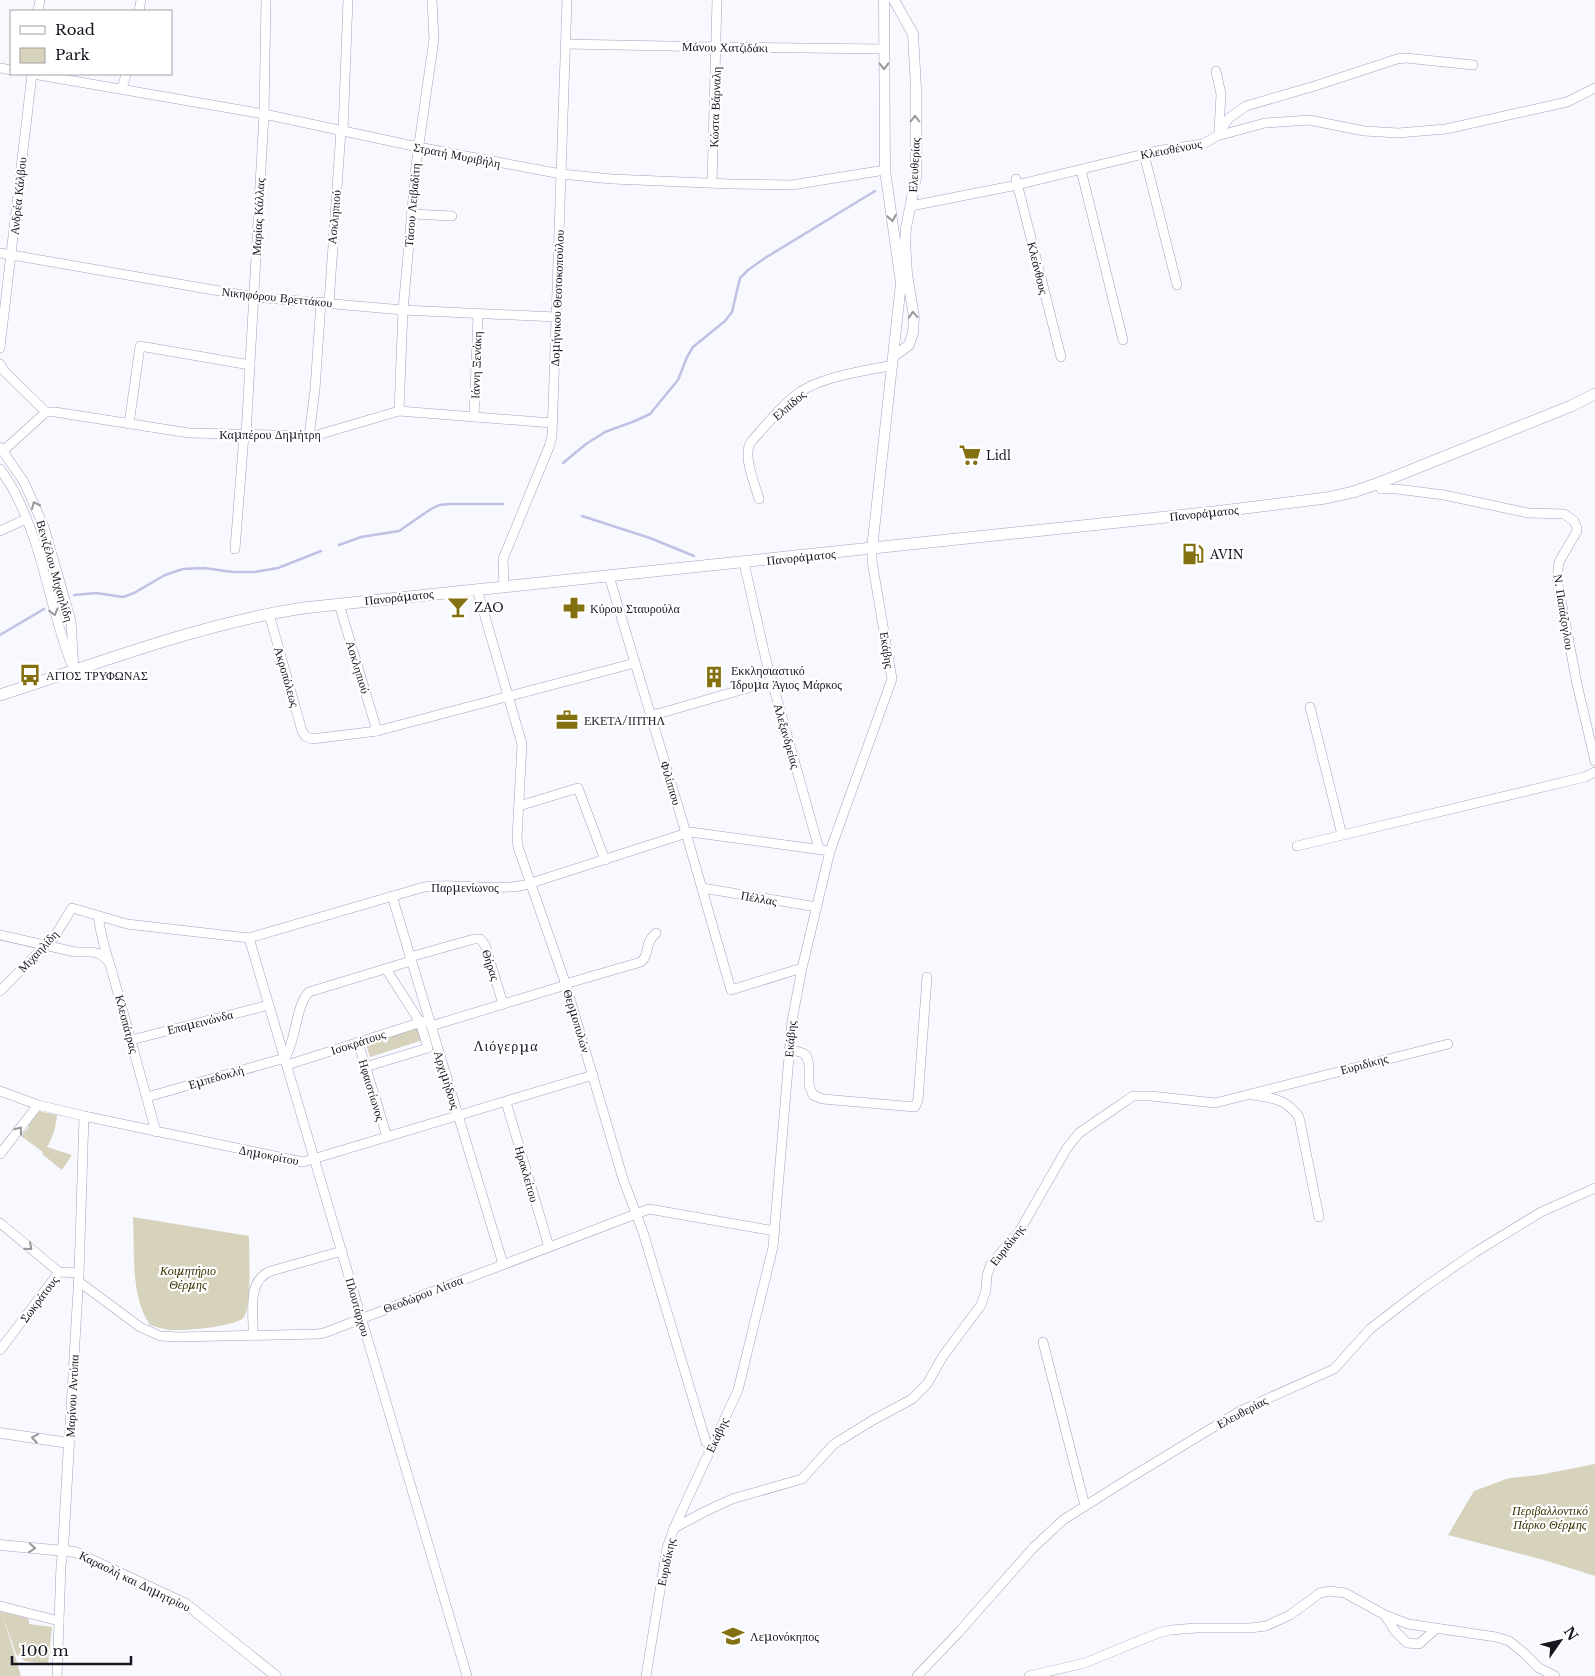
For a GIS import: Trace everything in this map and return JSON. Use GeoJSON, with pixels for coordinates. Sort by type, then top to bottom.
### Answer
{"type":"FeatureCollection","features":[{"type":"Feature","properties":{"kind":"main road","name":"Πανοράματος"},"geometry":{"type":"LineString","coordinates":[[0,695],[203,630],[269,614],[339,604],[744,563],[1304,502],[1341,496],[1379,483],[1564,409],[1595,394]]}},
{"type":"Feature","properties":{"kind":"street","name":"Μαρίας Κάλλας"},"geometry":{"type":"LineString","coordinates":[[234,549],[250,366],[264,114],[266,0]]}},
{"type":"Feature","properties":{"kind":"street","name":"Ασκληπιού"},"geometry":{"type":"LineString","coordinates":[[309,436],[325,303],[342,131],[348,0]]}},
{"type":"Feature","properties":{"kind":"street","name":"Τάσου Λειβαδίτη"},"geometry":{"type":"LineString","coordinates":[[399,411],[403,310],[418,147],[434,39],[432,0]]}},
{"type":"Feature","properties":{"kind":"street","name":"Δομήνικου Θεοτοκοπούλου"},"geometry":{"type":"LineString","coordinates":[[504,587],[503,559],[552,436],[567,0]]}},
{"type":"Feature","properties":{"kind":"street","name":"Κώστα Βάρναλη"},"geometry":{"type":"LineString","coordinates":[[712,183],[717,0]]}},
{"type":"Feature","properties":{"kind":"street","name":"Ελευθερίας"},"geometry":{"type":"LineString","coordinates":[[872,549],[901,283],[885,170],[884,0]]}},
{"type":"Feature","properties":{"kind":"street","name":"Ελευθερίας"},"geometry":{"type":"LineString","coordinates":[[894,0],[910,27],[914,40],[916,88],[916,164],[905,241],[907,274],[914,318],[913,333],[909,345],[894,361]]}},
{"type":"Feature","properties":{"kind":"street","name":"Μάνου Χατζιδάκι"},"geometry":{"type":"LineString","coordinates":[[566,44],[717,48],[884,49]]}},
{"type":"Feature","properties":{"kind":"street","name":"Κλεισθένους"},"geometry":{"type":"LineString","coordinates":[[911,206],[1016,182],[1081,170],[1144,154],[1203,144],[1218,135],[1229,118],[1238,110],[1249,105],[1397,59],[1406,58],[1473,65]]}},
{"type":"Feature","properties":{"kind":"street"},"geometry":{"type":"LineString","coordinates":[[1216,70],[1220,94],[1218,135],[1265,123],[1309,120],[1364,131],[1398,133],[1446,129],[1567,102],[1595,88]]}},
{"type":"Feature","properties":{"kind":"street","name":"Ανδρέα Κάλβου"},"geometry":{"type":"LineString","coordinates":[[0,348],[32,75]]}},
{"type":"Feature","properties":{"kind":"street","name":"Στρατή Μυριβήλη"},"geometry":{"type":"LineString","coordinates":[[38,75],[264,114],[418,147],[561,174],[612,179],[792,185],[885,170]]}},
{"type":"Feature","properties":{"kind":"street"},"geometry":{"type":"LineString","coordinates":[[122,89],[126,75]]}},
{"type":"Feature","properties":{"kind":"street"},"geometry":{"type":"LineString","coordinates":[[1144,154],[1177,285]]}},
{"type":"Feature","properties":{"kind":"street"},"geometry":{"type":"LineString","coordinates":[[1081,170],[1123,340]]}},
{"type":"Feature","properties":{"kind":"street","name":"Κλεάνθους"},"geometry":{"type":"LineString","coordinates":[[1016,182],[1061,357]]}},
{"type":"Feature","properties":{"kind":"street"},"geometry":{"type":"LineString","coordinates":[[412,214],[452,216]]}},
{"type":"Feature","properties":{"kind":"street","name":"Νικηφόρου Βρεττάκου"},"geometry":{"type":"LineString","coordinates":[[0,253],[254,297],[403,310],[556,317]]}},
{"type":"Feature","properties":{"kind":"street","name":"Ιάννη Ξενάκη"},"geometry":{"type":"LineString","coordinates":[[474,417],[478,314]]}},
{"type":"Feature","properties":{"kind":"street"},"geometry":{"type":"LineString","coordinates":[[129,424],[140,346],[250,366]]}},
{"type":"Feature","properties":{"kind":"street","name":"Ελπίδος"},"geometry":{"type":"LineString","coordinates":[[759,499],[747,449],[756,436],[789,402],[806,389],[894,361]]}},
{"type":"Feature","properties":{"kind":"street"},"geometry":{"type":"LineString","coordinates":[[0,364],[4,371],[46,412],[2,449]]}},
{"type":"Feature","properties":{"kind":"street","name":"Καμπέρου Δημήτρη"},"geometry":{"type":"LineString","coordinates":[[46,412],[189,433],[309,436],[320,436],[399,411],[552,423]]}},
{"type":"Feature","properties":{"kind":"street","name":"Βενιζέλου Μιχαηλίδη"},"geometry":{"type":"LineString","coordinates":[[2,449],[31,496],[47,536],[71,621],[74,670]]}},
{"type":"Feature","properties":{"kind":"street","name":"Βενιζέλου Μιχαηλίδη"},"geometry":{"type":"LineString","coordinates":[[0,469],[16,495],[32,534],[56,620],[74,670]]}},
{"type":"Feature","properties":{"kind":"street","name":"Ν. Παπάζογλου"},"geometry":{"type":"LineString","coordinates":[[1379,483],[1384,490],[1397,489],[1424,492],[1528,513],[1564,514],[1574,521],[1577,531],[1559,562],[1556,579],[1595,761]]}},
{"type":"Feature","properties":{"kind":"street"},"geometry":{"type":"LineString","coordinates":[[0,531],[26,519]]}},
{"type":"Feature","properties":{"kind":"street","name":"Εκάβης"},"geometry":{"type":"LineString","coordinates":[[674,1528],[738,1390],[773,1247],[792,1020],[802,968],[830,851],[892,679],[872,561],[872,549]]}},
{"type":"Feature","properties":{"kind":"street","name":"Αλεξανδρείας"},"geometry":{"type":"LineString","coordinates":[[744,563],[772,681],[819,849]]}},
{"type":"Feature","properties":{"kind":"street","name":"Φιλίππου"},"geometry":{"type":"LineString","coordinates":[[609,576],[731,990],[802,968]]}},
{"type":"Feature","properties":{"kind":"street","name":"Θερμοπυλών"},"geometry":{"type":"LineString","coordinates":[[477,589],[522,744],[517,843],[566,984],[623,1180],[643,1232],[706,1442],[711,1447]]}},
{"type":"Feature","properties":{"kind":"street","name":"Ασκληπιού"},"geometry":{"type":"LineString","coordinates":[[339,604],[377,731]]}},
{"type":"Feature","properties":{"kind":"street","name":"Ακροπόλεως"},"geometry":{"type":"LineString","coordinates":[[269,614],[302,731],[308,738],[377,731]]}},
{"type":"Feature","properties":{"kind":"street"},"geometry":{"type":"LineString","coordinates":[[377,731],[635,663]]}},
{"type":"Feature","properties":{"kind":"street"},"geometry":{"type":"LineString","coordinates":[[650,715],[772,681]]}},
{"type":"Feature","properties":{"kind":"street"},"geometry":{"type":"LineString","coordinates":[[1310,707],[1342,835]]}},
{"type":"Feature","properties":{"kind":"street"},"geometry":{"type":"LineString","coordinates":[[1297,846],[1585,777],[1595,772]]}},
{"type":"Feature","properties":{"kind":"street"},"geometry":{"type":"LineString","coordinates":[[519,806],[578,788],[605,860]]}},
{"type":"Feature","properties":{"kind":"street","name":"Παρμενίωνος"},"geometry":{"type":"LineString","coordinates":[[72,908],[127,924],[250,938],[392,896],[433,886],[507,887],[530,884],[686,833],[698,832],[830,851]]}},
{"type":"Feature","properties":{"kind":"street","name":"Πέλλας"},"geometry":{"type":"LineString","coordinates":[[702,888],[816,907]]}},
{"type":"Feature","properties":{"kind":"street","name":"Αρχιμήδους"},"geometry":{"type":"LineString","coordinates":[[392,896],[411,959],[426,1022],[458,1116],[503,1264]]}},
{"type":"Feature","properties":{"kind":"street","name":"Μιχαηλίδη"},"geometry":{"type":"LineString","coordinates":[[0,991],[46,946],[59,931],[72,908]]}},
{"type":"Feature","properties":{"kind":"street","name":"Κλεοπάτρας"},"geometry":{"type":"LineString","coordinates":[[98,916],[101,938],[156,1132]]}},
{"type":"Feature","properties":{"kind":"street","name":"Ισοκράτους"},"geometry":{"type":"LineString","coordinates":[[286,1061],[426,1022],[504,1004],[641,962],[646,956],[649,940],[656,933]]}},
{"type":"Feature","properties":{"kind":"street"},"geometry":{"type":"LineString","coordinates":[[0,934],[75,952],[92,952],[100,954],[107,960]]}},
{"type":"Feature","properties":{"kind":"street","name":"Πλουτάρχου"},"geometry":{"type":"LineString","coordinates":[[250,938],[467,1676]]}},
{"type":"Feature","properties":{"kind":"street","name":"Θήρας"},"geometry":{"type":"LineString","coordinates":[[411,959],[474,939],[480,939],[485,945],[504,1004]]}},
{"type":"Feature","properties":{"kind":"street"},"geometry":{"type":"LineString","coordinates":[[286,1061],[303,1000],[308,992],[386,969],[411,959]]}},
{"type":"Feature","properties":{"kind":"street"},"geometry":{"type":"LineString","coordinates":[[365,1067],[428,1048],[426,1022],[386,969]]}},
{"type":"Feature","properties":{"kind":"street"},"geometry":{"type":"LineString","coordinates":[[789,1049],[803,1052],[807,1057],[809,1085],[813,1094],[823,1099],[915,1106],[918,1100],[927,977]]}},
{"type":"Feature","properties":{"kind":"street","name":"Επαμεινώνδα"},"geometry":{"type":"LineString","coordinates":[[131,1040],[269,1005]]}},
{"type":"Feature","properties":{"kind":"street","name":"Ηφαιστίωνος"},"geometry":{"type":"LineString","coordinates":[[358,1042],[387,1137]]}},
{"type":"Feature","properties":{"kind":"street","name":"Ευριδίκης"},"geometry":{"type":"LineString","coordinates":[[646,1676],[668,1548],[674,1528],[732,1499],[802,1480],[834,1444],[912,1399],[927,1384],[943,1356],[981,1305],[986,1290],[986,1275],[991,1264],[1019,1232],[1056,1166],[1079,1133],[1133,1096],[1215,1103],[1448,1044]]}},
{"type":"Feature","properties":{"kind":"street","name":"Εμπεδοκλή"},"geometry":{"type":"LineString","coordinates":[[146,1097],[286,1061]]}},
{"type":"Feature","properties":{"kind":"street","name":"Δημοκρίτου"},"geometry":{"type":"LineString","coordinates":[[0,1092],[38,1105],[84,1116],[303,1162],[593,1075]]}},
{"type":"Feature","properties":{"kind":"street"},"geometry":{"type":"LineString","coordinates":[[1250,1095],[1276,1099],[1294,1109],[1299,1117],[1319,1217]]}},
{"type":"Feature","properties":{"kind":"street","name":"Ηρακλείτου"},"geometry":{"type":"LineString","coordinates":[[506,1102],[549,1247]]}},
{"type":"Feature","properties":{"kind":"street"},"geometry":{"type":"LineString","coordinates":[[0,1154],[38,1105]]}},
{"type":"Feature","properties":{"kind":"street","name":"Μαρίνου Αντύπα"},"geometry":{"type":"LineString","coordinates":[[56,1676],[78,1277],[84,1116]]}},
{"type":"Feature","properties":{"kind":"street","name":"Ελευθερίας"},"geometry":{"type":"LineString","coordinates":[[917,1676],[1063,1520],[1240,1411],[1334,1369],[1370,1329],[1422,1289],[1474,1253],[1541,1212],[1595,1188]]}},
{"type":"Feature","properties":{"kind":"street","name":"Θεοδώρου Λίτσα"},"geometry":{"type":"LineString","coordinates":[[78,1277],[140,1327],[160,1336],[324,1333],[635,1213],[652,1209],[775,1231]]}},
{"type":"Feature","properties":{"kind":"street"},"geometry":{"type":"LineString","coordinates":[[0,1223],[59,1272],[78,1277]]}},
{"type":"Feature","properties":{"kind":"street"},"geometry":{"type":"LineString","coordinates":[[253,1335],[254,1289],[258,1278],[271,1270],[342,1251]]}},
{"type":"Feature","properties":{"kind":"street","name":"Σωκράτους"},"geometry":{"type":"LineString","coordinates":[[0,1350],[59,1272]]}},
{"type":"Feature","properties":{"kind":"street"},"geometry":{"type":"LineString","coordinates":[[1043,1342],[1085,1506]]}},
{"type":"Feature","properties":{"kind":"street"},"geometry":{"type":"LineString","coordinates":[[0,1433],[69,1443]]}},
{"type":"Feature","properties":{"kind":"street","name":"Καραολή και Δημητρίου"},"geometry":{"type":"LineString","coordinates":[[0,1545],[63,1550],[81,1554],[193,1609],[275,1676]]}},
{"type":"Feature","properties":{"kind":"street"},"geometry":{"type":"LineString","coordinates":[[1029,1676],[1085,1663],[1158,1633],[1171,1630],[1266,1626],[1296,1612],[1320,1594],[1330,1591],[1345,1594],[1385,1615],[1408,1624],[1496,1637],[1509,1642],[1524,1653],[1539,1668],[1555,1676]]}},
{"type":"Feature","properties":{"kind":"street"},"geometry":{"type":"LineString","coordinates":[[0,1606],[59,1621]]}},
{"type":"Feature","properties":{"kind":"street"},"geometry":{"type":"LineString","coordinates":[[1385,1615],[1395,1631],[1407,1643],[1419,1644],[1436,1629]]}},
{"type":"Feature","properties":{"kind":"green space"},"geometry":{"type":"Polygon","coordinates":[[[419,1027],[423,1040],[370,1057],[366,1044],[419,1027]]]}},
{"type":"Feature","properties":{"kind":"green space"},"geometry":{"type":"Polygon","coordinates":[[[38,1111],[57,1115],[54,1132],[47,1147],[72,1155],[62,1170],[42,1154],[43,1152],[21,1136],[29,1127],[38,1111]]]}},
{"type":"Feature","properties":{"kind":"green space","name":"Κοιμητήριο Θέρμης"},"geometry":{"type":"Polygon","coordinates":[[[133,1217],[249,1236],[249,1290],[247,1311],[244,1317],[221,1326],[186,1330],[169,1330],[150,1325],[139,1301],[136,1287],[133,1217]]]}},
{"type":"Feature","properties":{"kind":"green space","name":"Περιβαλλοντικό Πάρκο Θέρμης"},"geometry":{"type":"Polygon","coordinates":[[[1595,1464],[1595,1576],[1544,1560],[1448,1535],[1474,1491],[1509,1478],[1539,1475],[1595,1464]]]}},
{"type":"Feature","properties":{"kind":"green space"},"geometry":{"type":"Polygon","coordinates":[[[0,1611],[29,1619],[29,1624],[52,1627],[48,1664],[25,1661],[16,1654],[3,1616],[21,1676],[0,1676],[0,1611]]]}},
{"type":"Feature","properties":{"kind":"waterway"},"geometry":{"type":"LineString","coordinates":[[563,463],[586,444],[605,432],[650,414],[678,380],[693,347],[725,321],[732,312],[740,278],[748,270],[875,191]]}},
{"type":"Feature","properties":{"kind":"waterway"},"geometry":{"type":"LineString","coordinates":[[339,545],[361,537],[399,531],[439,505],[503,504]]}},
{"type":"Feature","properties":{"kind":"waterway"},"geometry":{"type":"LineString","coordinates":[[582,516],[650,538],[694,556]]}},
{"type":"Feature","properties":{"kind":"waterway"},"geometry":{"type":"LineString","coordinates":[[74,595],[96,593],[123,597],[134,593],[165,575],[183,569],[204,568],[233,572],[254,572],[278,568],[321,551]]}},
{"type":"Feature","properties":{"kind":"waterway"},"geometry":{"type":"LineString","coordinates":[[0,635],[44,609]]}},
{"type":"Feature","properties":{"kind":"place","name":"Lidl"},"geometry":{"type":"Point","coordinates":[970,455]}},
{"type":"Feature","properties":{"kind":"place","name":"AVIN"},"geometry":{"type":"Point","coordinates":[1193,554]}},
{"type":"Feature","properties":{"kind":"place","name":"ZAO"},"geometry":{"type":"Point","coordinates":[458,607]}},
{"type":"Feature","properties":{"kind":"place","name":"Κύρου Σταυρούλα"},"geometry":{"type":"Point","coordinates":[574,608]}},
{"type":"Feature","properties":{"kind":"place","name":"ΑΓΙΟΣ ΤΡΥΦΩΝΑΣ"},"geometry":{"type":"Point","coordinates":[30,675]}},
{"type":"Feature","properties":{"kind":"place","name":"Εκκλησιαστικό Ίδρυμα Άγιος Μάρκος"},"geometry":{"type":"Point","coordinates":[714,677]}},
{"type":"Feature","properties":{"kind":"place","name":"ΕΚΕΤΑ/ΙΠΤΗΛ"},"geometry":{"type":"Point","coordinates":[567,720]}},
{"type":"Feature","properties":{"kind":"place","name":"Λεμονόκηπος"},"geometry":{"type":"Point","coordinates":[733,1636]}},
{"type":"Feature","properties":{"kind":"district","name":"Λιόγερμα"},"geometry":{"type":"Point","coordinates":[506,1046]}}]}
